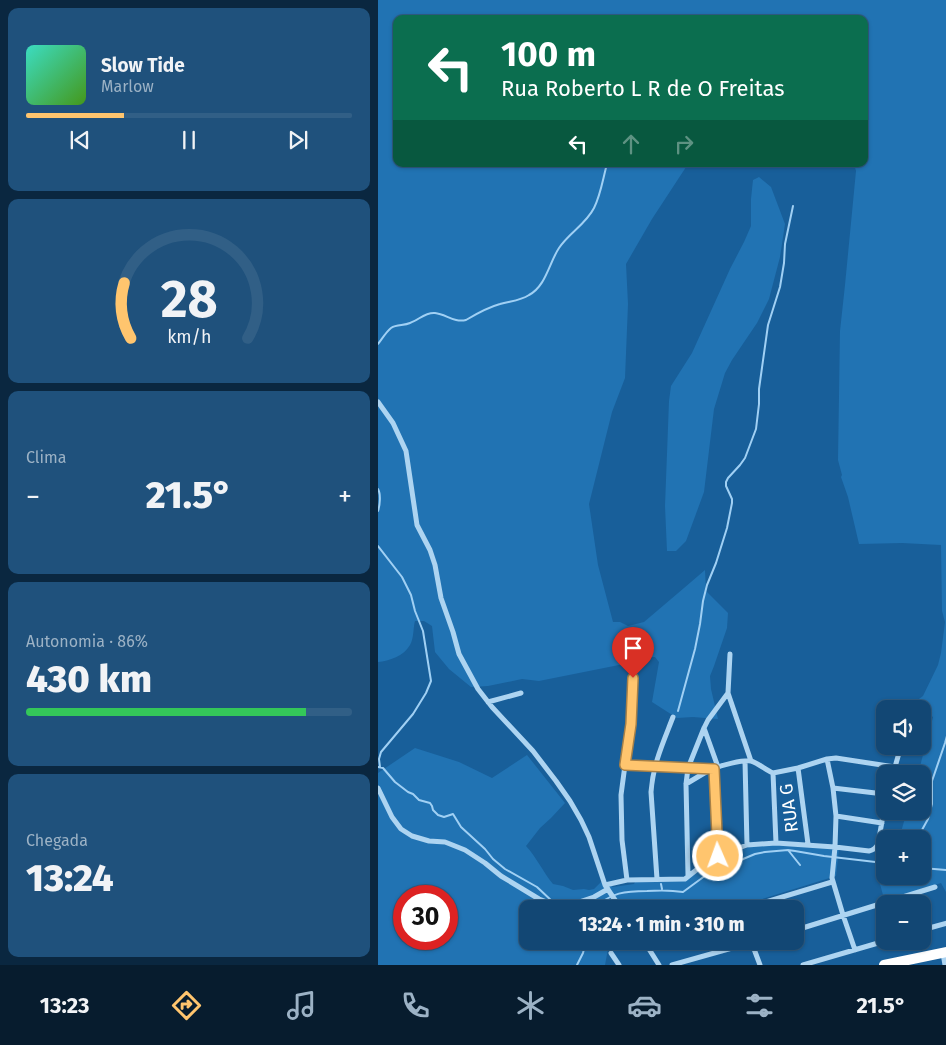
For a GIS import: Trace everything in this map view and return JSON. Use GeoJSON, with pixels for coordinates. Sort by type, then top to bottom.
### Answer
{"type":"FeatureCollection","features":[{"type":"Feature","properties":{"kind":"highway"},"geometry":{"type":"LineString","coordinates":[[884,965],[945,952]]}},
{"type":"Feature","properties":{"kind":"street"},"geometry":{"type":"LineString","coordinates":[[378,402],[394,423],[406,451],[417,525],[430,550],[435,565],[441,598],[459,654],[478,689],[533,751],[570,801],[590,837],[609,891],[615,900]]}},
{"type":"Feature","properties":{"kind":"street"},"geometry":{"type":"LineString","coordinates":[[730,654],[728,693],[751,762]]}},
{"type":"Feature","properties":{"kind":"street"},"geometry":{"type":"LineString","coordinates":[[626,880],[622,840],[622,795],[631,724],[634,663]]}},
{"type":"Feature","properties":{"kind":"street"},"geometry":{"type":"LineString","coordinates":[[488,702],[521,693]]}},
{"type":"Feature","properties":{"kind":"street"},"geometry":{"type":"LineString","coordinates":[[688,876],[686,784],[688,768],[704,728],[728,693]]}},
{"type":"Feature","properties":{"kind":"street"},"geometry":{"type":"LineString","coordinates":[[657,879],[651,792],[654,766],[673,717]]}},
{"type":"Feature","properties":{"kind":"street"},"geometry":{"type":"LineString","coordinates":[[704,728],[715,768],[718,856]]}},
{"type":"Feature","properties":{"kind":"street"},"geometry":{"type":"LineString","coordinates":[[625,765],[715,768],[745,761],[773,773],[798,768],[827,758],[882,765]]}},
{"type":"Feature","properties":{"kind":"street"},"geometry":{"type":"LineString","coordinates":[[827,758],[836,816],[832,882],[855,950]]}},
{"type":"Feature","properties":{"kind":"street"},"geometry":{"type":"LineString","coordinates":[[745,761],[747,845]]}},
{"type":"Feature","properties":{"kind":"street"},"geometry":{"type":"LineString","coordinates":[[686,784],[715,768]]}},
{"type":"Feature","properties":{"kind":"street","name":"RUA G"},"geometry":{"type":"LineString","coordinates":[[798,768],[808,844]]}},
{"type":"Feature","properties":{"kind":"street"},"geometry":{"type":"LineString","coordinates":[[773,773],[776,842]]}},
{"type":"Feature","properties":{"kind":"street"},"geometry":{"type":"LineString","coordinates":[[378,788],[400,829],[412,836],[429,841],[445,842],[465,850],[501,876],[539,899],[561,905],[570,905],[594,897],[609,891],[626,880],[685,879],[705,863],[747,845],[776,842],[869,851],[878,844],[882,820]]}},
{"type":"Feature","properties":{"kind":"street"},"geometry":{"type":"LineString","coordinates":[[833,788],[876,793]]}},
{"type":"Feature","properties":{"kind":"street"},"geometry":{"type":"LineString","coordinates":[[836,816],[882,823]]}},
{"type":"Feature","properties":{"kind":"street"},"geometry":{"type":"LineString","coordinates":[[773,900],[832,882]]}},
{"type":"Feature","properties":{"kind":"street"},"geometry":{"type":"LineString","coordinates":[[804,928],[935,887]]}},
{"type":"Feature","properties":{"kind":"street"},"geometry":{"type":"LineString","coordinates":[[931,927],[946,923]]}},
{"type":"Feature","properties":{"kind":"street"},"geometry":{"type":"LineString","coordinates":[[803,965],[816,963],[876,944]]}},
{"type":"Feature","properties":{"kind":"street"},"geometry":{"type":"LineString","coordinates":[[650,950],[660,965]]}},
{"type":"Feature","properties":{"kind":"street"},"geometry":{"type":"LineString","coordinates":[[672,965],[725,950]]}},
{"type":"Feature","properties":{"kind":"street"},"geometry":{"type":"LineString","coordinates":[[755,950],[760,965]]}},
{"type":"Feature","properties":{"kind":"street"},"geometry":{"type":"LineString","coordinates":[[945,952],[945,965]]}},
{"type":"Feature","properties":{"kind":"street"},"geometry":{"type":"LineString","coordinates":[[611,953],[619,965]]}},
{"type":"Feature","properties":{"kind":"shaded area"},"geometry":{"type":"Polygon","coordinates":[[[378,0],[946,0],[946,892],[941,883],[904,895],[883,895],[880,885],[931,885],[931,830],[902,830],[904,820],[931,820],[931,765],[920,765],[923,755],[931,755],[931,725],[933,717],[931,716],[931,700],[918,700],[923,696],[938,665],[941,653],[945,622],[942,611],[941,545],[902,543],[859,544],[838,460],[840,331],[855,167],[868,167],[868,15],[393,15],[393,167],[686,167],[652,219],[626,264],[628,304],[625,378],[612,412],[589,504],[598,565],[613,622],[620,622],[628,626],[644,622],[705,570],[706,591],[728,613],[727,628],[710,676],[718,719],[677,718],[652,702],[659,662],[655,657],[625,657],[624,664],[539,681],[522,679],[488,686],[471,687],[449,669],[435,652],[432,626],[424,621],[415,621],[410,645],[404,652],[378,662],[378,0]]]}},
{"type":"Feature","properties":{"kind":"shaded area"},"geometry":{"type":"Polygon","coordinates":[[[759,177],[771,187],[785,224],[780,257],[769,299],[757,323],[725,373],[714,409],[704,492],[686,541],[676,551],[667,551],[665,506],[671,386],[692,353],[751,226],[753,180],[759,177]]]}},
{"type":"Feature","properties":{"kind":"shaded area"},"geometry":{"type":"Polygon","coordinates":[[[415,748],[459,762],[492,778],[527,755],[565,803],[540,828],[526,846],[553,884],[573,890],[594,889],[604,880],[613,887],[634,884],[635,882],[686,880],[711,861],[753,846],[770,844],[839,849],[836,876],[759,900],[519,900],[519,950],[608,950],[605,965],[378,965],[378,773],[415,748]]]}},
{"type":"Feature","properties":{"kind":"waterway"},"geometry":{"type":"LineString","coordinates":[[378,344],[391,328],[408,324],[422,316],[435,313],[462,321],[491,307],[522,299],[535,291],[543,280],[559,248],[591,214],[600,192],[606,167]]}},
{"type":"Feature","properties":{"kind":"waterway"},"geometry":{"type":"LineString","coordinates":[[678,711],[695,649],[707,585],[727,528],[732,499],[726,482],[745,458],[756,429],[759,389],[768,325],[780,287],[785,244],[793,206]]}},
{"type":"Feature","properties":{"kind":"waterway"},"geometry":{"type":"LineString","coordinates":[[378,489],[380,494],[378,511]]}},
{"type":"Feature","properties":{"kind":"waterway"},"geometry":{"type":"LineString","coordinates":[[378,546],[402,577],[411,595],[423,631],[431,681],[413,714],[381,752],[379,759],[380,767]]}},
{"type":"Feature","properties":{"kind":"waterway"},"geometry":{"type":"LineString","coordinates":[[922,830],[928,819],[932,804],[932,781],[947,736]]}},
{"type":"Feature","properties":{"kind":"waterway"},"geometry":{"type":"LineString","coordinates":[[378,767],[383,768],[395,782],[419,800],[430,803],[438,815],[444,817],[453,814],[461,827],[493,859],[505,869],[537,887],[551,900]]}},
{"type":"Feature","properties":{"kind":"waterway"},"geometry":{"type":"LineString","coordinates":[[788,850],[800,865]]}},
{"type":"Feature","properties":{"kind":"waterway"},"geometry":{"type":"LineString","coordinates":[[605,900],[612,896],[633,891],[661,890],[683,892],[717,867],[765,852],[788,850],[876,862]]}},
{"type":"Feature","properties":{"kind":"waterway"},"geometry":{"type":"LineString","coordinates":[[931,869],[947,870]]}},
{"type":"Feature","properties":{"kind":"waterway"},"geometry":{"type":"LineString","coordinates":[[661,884],[662,889]]}},
{"type":"Feature","properties":{"kind":"waterway"},"geometry":{"type":"LineString","coordinates":[[577,965],[584,950]]}},
{"type":"Feature","properties":{"kind":"route"},"geometry":{"type":"LineString","coordinates":[[633,678],[633,707],[625,765],[714,769],[718,856]]}}]}
